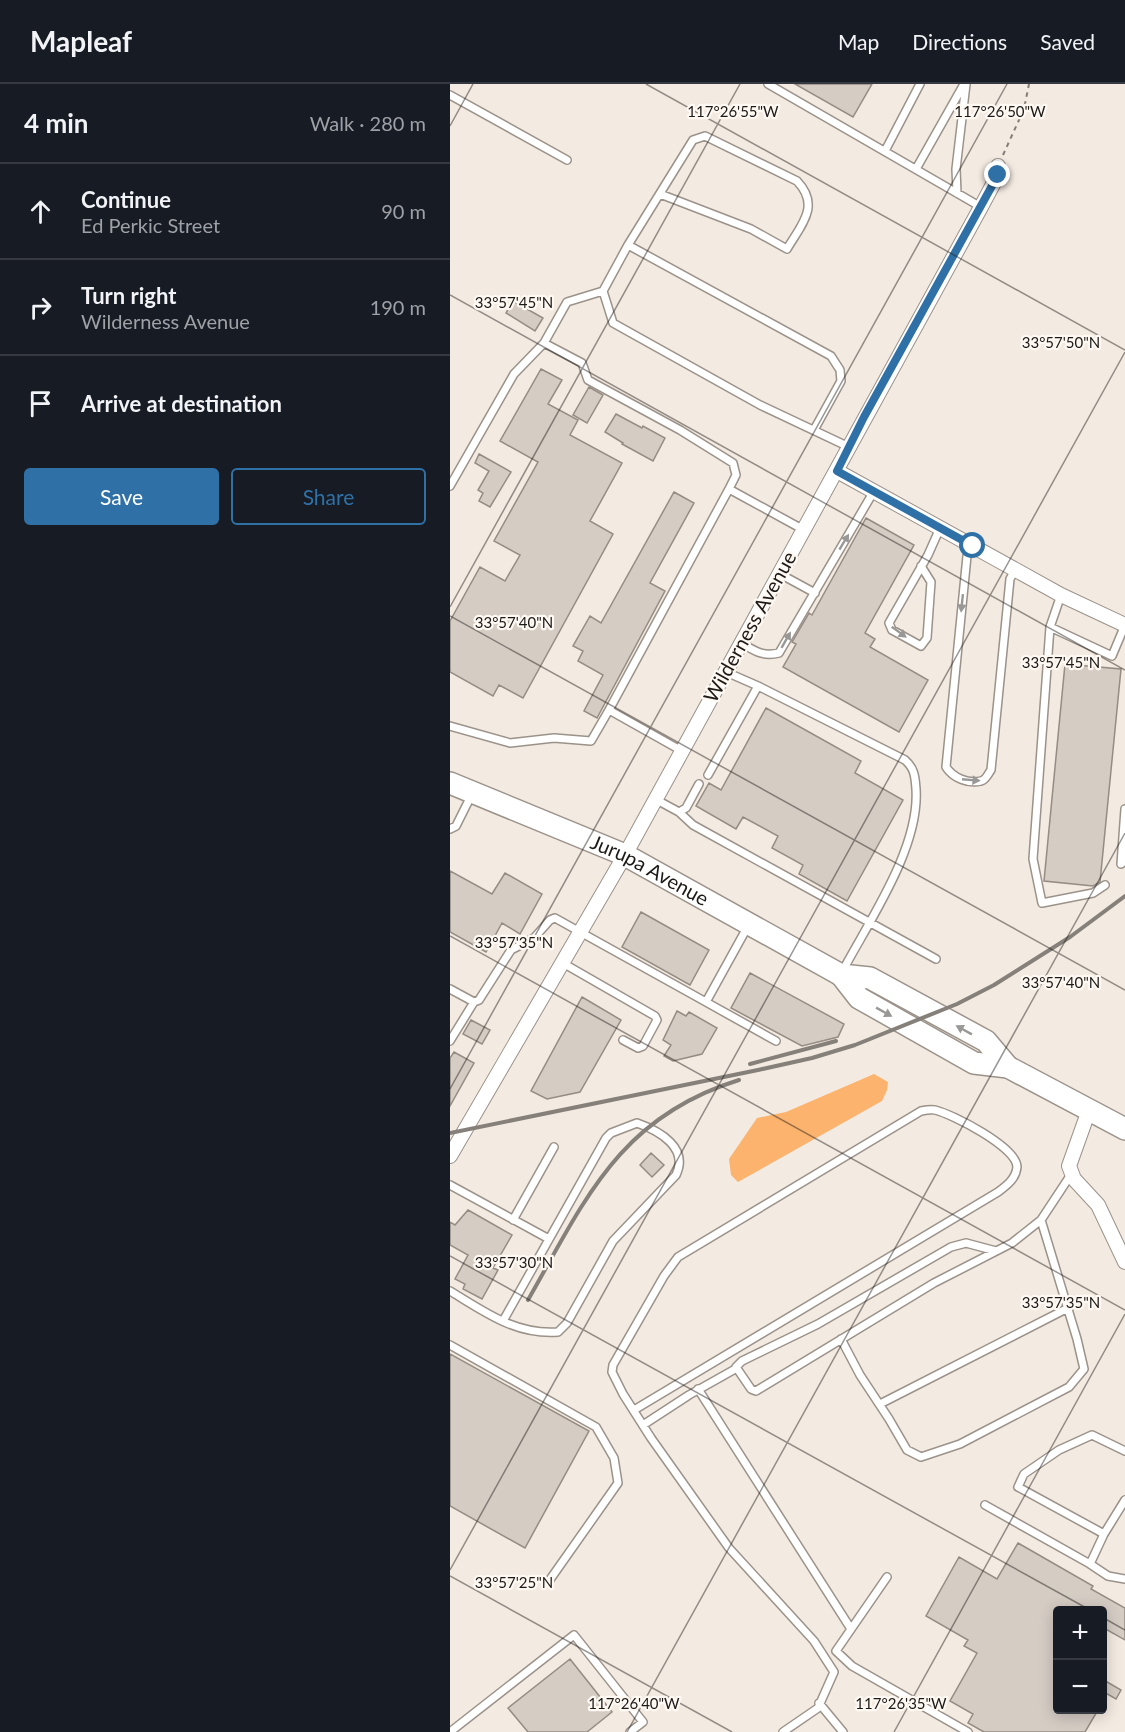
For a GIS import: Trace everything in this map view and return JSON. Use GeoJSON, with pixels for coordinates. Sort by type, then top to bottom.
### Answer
{"type":"FeatureCollection","features":[{"type":"Feature","properties":{"kind":"main road","name":"Jurupa Avenue"},"geometry":{"type":"LineString","coordinates":[[450,783],[625,855],[841,975],[859,998],[964,1058],[974,1063],[1008,1067],[1125,1129]]}},
{"type":"Feature","properties":{"kind":"street","name":"Wilderness Avenue"},"geometry":{"type":"LineString","coordinates":[[450,1156],[656,799],[981,207],[998,175],[998,166]]}},
{"type":"Feature","properties":{"kind":"street"},"geometry":{"type":"LineString","coordinates":[[837,471],[1061,595],[1125,625]]}},
{"type":"Feature","properties":{"kind":"street"},"geometry":{"type":"LineString","coordinates":[[1089,1110],[1069,1166],[1074,1179],[1098,1205],[1125,1263]]}},
{"type":"Feature","properties":{"kind":"lane"},"geometry":{"type":"LineString","coordinates":[[768,84],[981,207]]}},
{"type":"Feature","properties":{"kind":"lane"},"geometry":{"type":"LineString","coordinates":[[885,151],[920,84]]}},
{"type":"Feature","properties":{"kind":"lane"},"geometry":{"type":"LineString","coordinates":[[916,169],[965,84]]}},
{"type":"Feature","properties":{"kind":"lane"},"geometry":{"type":"LineString","coordinates":[[957,193],[956,168],[965,84]]}},
{"type":"Feature","properties":{"kind":"lane"},"geometry":{"type":"LineString","coordinates":[[450,95],[567,160]]}},
{"type":"Feature","properties":{"kind":"lane"},"geometry":{"type":"LineString","coordinates":[[660,194],[751,229],[787,249],[809,209],[809,199],[804,189],[796,181],[705,136],[693,140],[628,245],[603,291],[612,323],[760,405],[849,447]]}},
{"type":"Feature","properties":{"kind":"lane"},"geometry":{"type":"LineString","coordinates":[[628,245],[831,356],[840,370],[841,381],[814,430]]}},
{"type":"Feature","properties":{"kind":"lane"},"geometry":{"type":"LineString","coordinates":[[450,486],[514,374],[544,343],[567,302],[603,291]]}},
{"type":"Feature","properties":{"kind":"lane"},"geometry":{"type":"LineString","coordinates":[[450,726],[510,743],[554,738],[591,741],[736,475],[733,463],[680,430],[588,380],[582,363],[544,343]]}},
{"type":"Feature","properties":{"kind":"lane"},"geometry":{"type":"LineString","coordinates":[[729,489],[804,530]]}},
{"type":"Feature","properties":{"kind":"lane"},"geometry":{"type":"LineString","coordinates":[[741,643],[760,654],[769,656],[779,654],[874,491]]}},
{"type":"Feature","properties":{"kind":"lane"},"geometry":{"type":"LineString","coordinates":[[921,566],[931,582],[927,638],[921,646],[892,630],[889,623],[940,528]]}},
{"type":"Feature","properties":{"kind":"lane"},"geometry":{"type":"LineString","coordinates":[[973,546],[967,556],[946,768],[957,779],[980,781],[986,778],[991,770],[1010,579],[1015,570]]}},
{"type":"Feature","properties":{"kind":"lane"},"geometry":{"type":"LineString","coordinates":[[780,574],[814,592]]}},
{"type":"Feature","properties":{"kind":"lane"},"geometry":{"type":"LineString","coordinates":[[1061,595],[1050,627],[1033,858],[1042,903],[1093,893],[1105,885]]}},
{"type":"Feature","properties":{"kind":"lane"},"geometry":{"type":"LineString","coordinates":[[1050,627],[1112,656],[1125,625]]}},
{"type":"Feature","properties":{"kind":"lane"},"geometry":{"type":"LineString","coordinates":[[726,672],[905,760],[914,772],[916,799],[914,823],[898,868],[841,975]]}},
{"type":"Feature","properties":{"kind":"lane"},"geometry":{"type":"LineString","coordinates":[[708,775],[758,686]]}},
{"type":"Feature","properties":{"kind":"lane"},"geometry":{"type":"LineString","coordinates":[[609,710],[682,751]]}},
{"type":"Feature","properties":{"kind":"lane"},"geometry":{"type":"LineString","coordinates":[[679,812],[686,808],[699,784]]}},
{"type":"Feature","properties":{"kind":"lane"},"geometry":{"type":"LineString","coordinates":[[450,829],[456,826],[473,792]]}},
{"type":"Feature","properties":{"kind":"lane"},"geometry":{"type":"LineString","coordinates":[[656,799],[679,812],[693,825],[936,959]]}},
{"type":"Feature","properties":{"kind":"lane"},"geometry":{"type":"LineString","coordinates":[[1125,809],[1121,864],[1125,861]]}},
{"type":"Feature","properties":{"kind":"lane"},"geometry":{"type":"LineString","coordinates":[[450,1041],[511,950],[534,938],[550,920],[555,918],[776,1041]]}},
{"type":"Feature","properties":{"kind":"lane"},"geometry":{"type":"LineString","coordinates":[[706,1002],[749,924]]}},
{"type":"Feature","properties":{"kind":"lane"},"geometry":{"type":"LineString","coordinates":[[561,962],[655,1016],[657,1020],[643,1046],[638,1048],[623,1040]]}},
{"type":"Feature","properties":{"kind":"lane"},"geometry":{"type":"LineString","coordinates":[[450,989],[474,1002]]}},
{"type":"Feature","properties":{"kind":"lane"},"geometry":{"type":"LineString","coordinates":[[634,1410],[998,1192],[1012,1180],[1017,1168],[1015,1161],[1004,1148],[963,1121],[933,1109],[921,1111],[678,1257],[664,1276],[613,1365],[612,1372],[623,1394],[643,1425],[729,1548],[814,1641],[834,1672],[818,1708],[783,1732]]}},
{"type":"Feature","properties":{"kind":"lane"},"geometry":{"type":"LineString","coordinates":[[450,1291],[503,1321],[521,1329],[541,1333],[558,1332],[567,1323],[613,1241],[676,1175],[681,1164],[679,1153],[672,1144],[649,1127],[637,1122],[611,1133],[606,1138],[503,1321]]}},
{"type":"Feature","properties":{"kind":"lane"},"geometry":{"type":"LineString","coordinates":[[513,1220],[554,1147]]}},
{"type":"Feature","properties":{"kind":"lane"},"geometry":{"type":"LineString","coordinates":[[737,1368],[751,1389],[756,1390],[934,1282],[1012,1243],[1041,1220],[1072,1173]]}},
{"type":"Feature","properties":{"kind":"lane"},"geometry":{"type":"LineString","coordinates":[[450,1185],[549,1239]]}},
{"type":"Feature","properties":{"kind":"lane"},"geometry":{"type":"LineString","coordinates":[[841,1339],[860,1375],[907,1450],[921,1457],[960,1444],[1069,1387],[1084,1369],[1041,1220]]}},
{"type":"Feature","properties":{"kind":"lane"},"geometry":{"type":"LineString","coordinates":[[643,1425],[698,1389],[737,1368],[742,1361],[818,1324],[951,1247],[966,1243],[996,1251]]}},
{"type":"Feature","properties":{"kind":"lane"},"geometry":{"type":"LineString","coordinates":[[880,1404],[1068,1308]]}},
{"type":"Feature","properties":{"kind":"lane"},"geometry":{"type":"LineString","coordinates":[[450,1346],[596,1426],[614,1458],[618,1483],[549,1581]]}},
{"type":"Feature","properties":{"kind":"lane"},"geometry":{"type":"LineString","coordinates":[[698,1389],[851,1629]]}},
{"type":"Feature","properties":{"kind":"lane"},"geometry":{"type":"LineString","coordinates":[[1104,1534],[1018,1487],[1024,1474],[1059,1450],[1092,1435],[1125,1451]]}},
{"type":"Feature","properties":{"kind":"lane"},"geometry":{"type":"LineString","coordinates":[[1090,1564],[1104,1534],[1125,1500]]}},
{"type":"Feature","properties":{"kind":"lane"},"geometry":{"type":"LineString","coordinates":[[985,1505],[1108,1576],[1125,1579]]}},
{"type":"Feature","properties":{"kind":"lane"},"geometry":{"type":"LineString","coordinates":[[887,1577],[836,1651],[852,1666],[968,1732]]}},
{"type":"Feature","properties":{"kind":"lane"},"geometry":{"type":"LineString","coordinates":[[450,1732],[574,1635],[643,1722],[630,1732]]}},
{"type":"Feature","properties":{"kind":"lane"},"geometry":{"type":"LineString","coordinates":[[819,1703],[843,1732]]}},
{"type":"Feature","properties":{"kind":"path"},"geometry":{"type":"LineString","coordinates":[[998,166],[1024,109],[1028,85]]}},
{"type":"Feature","properties":{"kind":"shaded area"},"geometry":{"type":"Polygon","coordinates":[[[874,1074],[888,1082],[882,1101],[738,1182],[731,1175],[729,1159],[757,1118],[786,1112],[874,1074]]]}},
{"type":"Feature","properties":{"kind":"building"},"geometry":{"type":"Polygon","coordinates":[[[795,84],[872,84],[853,117],[795,84]]]}},
{"type":"Feature","properties":{"kind":"building"},"geometry":{"type":"Polygon","coordinates":[[[513,301],[543,318],[535,331],[506,313],[513,301]]]}},
{"type":"Feature","properties":{"kind":"building"},"geometry":{"type":"Polygon","coordinates":[[[541,369],[562,380],[548,404],[578,420],[570,435],[622,463],[590,521],[613,534],[523,698],[499,685],[493,696],[450,672],[450,621],[480,567],[505,581],[520,555],[494,541],[538,462],[500,441],[541,369]]]}},
{"type":"Feature","properties":{"kind":"building"},"geometry":{"type":"Polygon","coordinates":[[[589,387],[603,395],[587,423],[573,415],[589,387]]]}},
{"type":"Feature","properties":{"kind":"building"},"geometry":{"type":"Polygon","coordinates":[[[616,414],[665,438],[653,461],[605,432],[616,414]]]}},
{"type":"Feature","properties":{"kind":"building"},"geometry":{"type":"Polygon","coordinates":[[[479,454],[511,472],[490,507],[479,501],[483,493],[478,490],[489,471],[475,463],[479,454]]]}},
{"type":"Feature","properties":{"kind":"building"},"geometry":{"type":"Polygon","coordinates":[[[674,492],[694,503],[650,583],[665,591],[597,718],[584,711],[603,675],[578,661],[583,651],[573,646],[590,616],[601,623],[674,492]]]}},
{"type":"Feature","properties":{"kind":"building"},"geometry":{"type":"Polygon","coordinates":[[[866,518],[914,545],[865,633],[875,639],[870,647],[928,680],[899,732],[783,667],[796,644],[792,642],[809,613],[812,615],[866,518]]]}},
{"type":"Feature","properties":{"kind":"building"},"geometry":{"type":"Polygon","coordinates":[[[1065,664],[1121,669],[1100,882],[1093,886],[1044,881],[1065,664]]]}},
{"type":"Feature","properties":{"kind":"building"},"geometry":{"type":"Polygon","coordinates":[[[766,708],[861,761],[855,773],[903,800],[847,901],[799,874],[803,865],[772,848],[778,836],[743,817],[736,829],[696,806],[709,783],[721,790],[766,708]]]}},
{"type":"Feature","properties":{"kind":"building"},"geometry":{"type":"Polygon","coordinates":[[[450,871],[492,894],[505,873],[542,894],[520,934],[502,923],[486,952],[450,932],[450,871]]]}},
{"type":"Feature","properties":{"kind":"building"},"geometry":{"type":"Polygon","coordinates":[[[641,912],[709,950],[690,985],[622,947],[641,912]]]}},
{"type":"Feature","properties":{"kind":"building"},"geometry":{"type":"Polygon","coordinates":[[[750,973],[844,1024],[838,1037],[802,1046],[731,1008],[750,973]]]}},
{"type":"Feature","properties":{"kind":"building"},"geometry":{"type":"Polygon","coordinates":[[[582,997],[621,1020],[580,1092],[547,1099],[531,1091],[582,997]]]}},
{"type":"Feature","properties":{"kind":"building"},"geometry":{"type":"Polygon","coordinates":[[[677,1011],[686,1016],[689,1012],[717,1028],[702,1054],[673,1061],[664,1056],[671,1045],[663,1040],[677,1011]]]}},
{"type":"Feature","properties":{"kind":"building"},"geometry":{"type":"Polygon","coordinates":[[[471,1020],[490,1030],[482,1044],[463,1034],[471,1020]]]}},
{"type":"Feature","properties":{"kind":"building"},"geometry":{"type":"Polygon","coordinates":[[[454,1052],[474,1063],[450,1106],[450,1058],[454,1052]]]}},
{"type":"Feature","properties":{"kind":"building"},"geometry":{"type":"Polygon","coordinates":[[[651,1153],[664,1165],[652,1177],[640,1165],[651,1153]]]}},
{"type":"Feature","properties":{"kind":"building"},"geometry":{"type":"Polygon","coordinates":[[[468,1210],[512,1235],[493,1268],[498,1270],[482,1299],[463,1289],[465,1284],[455,1279],[468,1255],[450,1245],[450,1222],[455,1225],[468,1210]]]}},
{"type":"Feature","properties":{"kind":"building"},"geometry":{"type":"Polygon","coordinates":[[[450,1354],[589,1431],[525,1548],[450,1506],[450,1354]]]}},
{"type":"Feature","properties":{"kind":"building"},"geometry":{"type":"Polygon","coordinates":[[[1018,1543],[1093,1586],[1091,1589],[1125,1608],[1125,1640],[1107,1630],[1107,1606],[1053,1606],[1053,1714],[1096,1714],[1085,1732],[984,1732],[968,1723],[973,1714],[950,1701],[977,1653],[964,1646],[968,1640],[926,1616],[959,1557],[997,1579],[1018,1543]]]}},
{"type":"Feature","properties":{"kind":"building"},"geometry":{"type":"Polygon","coordinates":[[[570,1659],[612,1712],[587,1732],[528,1732],[508,1708],[570,1659]]]}},
{"type":"Feature","properties":{"kind":"building"},"geometry":{"type":"Polygon","coordinates":[[[1107,1682],[1121,1690],[1116,1699],[1107,1694],[1107,1682]]]}},
{"type":"Feature","properties":{"kind":"railway"},"geometry":{"type":"LineString","coordinates":[[450,1133],[758,1070],[812,1058],[855,1045],[957,1004],[994,985],[1070,937],[1125,896]]}},
{"type":"Feature","properties":{"kind":"railway"},"geometry":{"type":"LineString","coordinates":[[750,1064],[836,1041]]}},
{"type":"Feature","properties":{"kind":"railway"},"geometry":{"type":"LineString","coordinates":[[528,1300],[588,1196],[610,1166],[663,1116],[698,1096],[739,1080]]}},
{"type":"Feature","properties":{"kind":"route"},"geometry":{"type":"LineString","coordinates":[[973,546],[837,471],[864,417],[998,175]]}}]}
